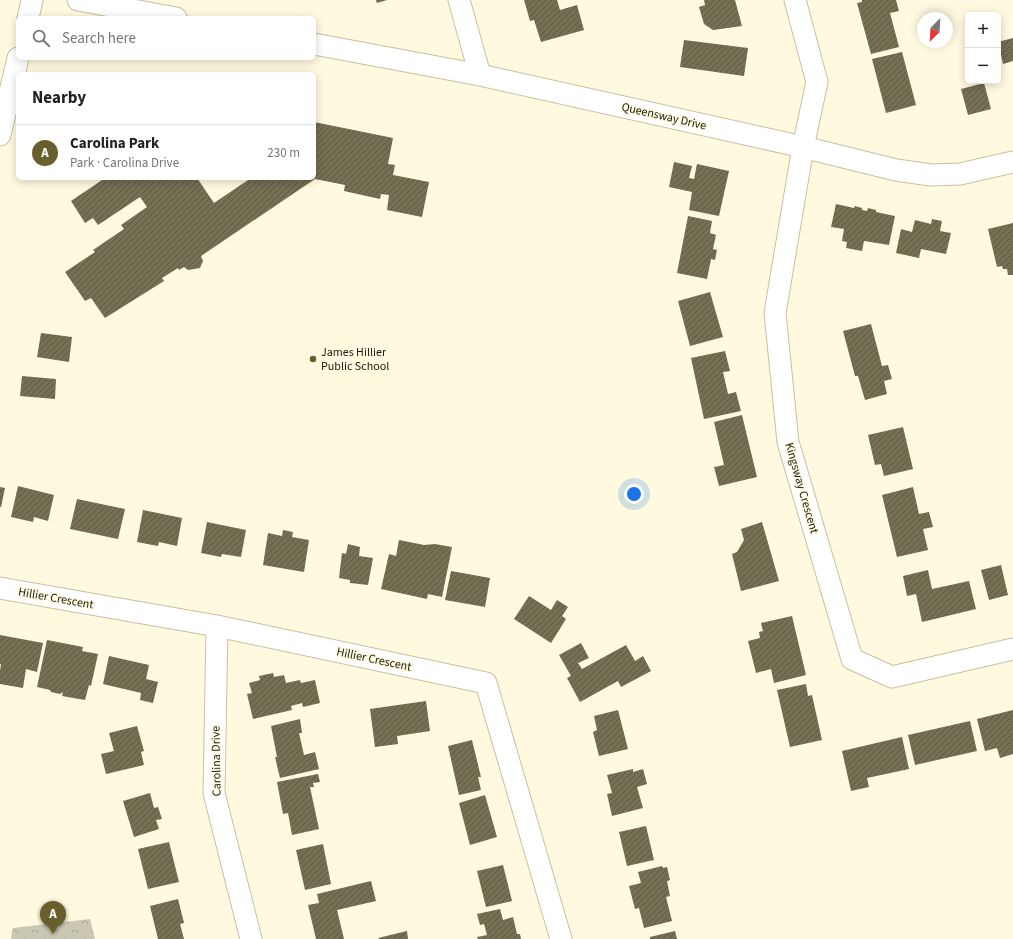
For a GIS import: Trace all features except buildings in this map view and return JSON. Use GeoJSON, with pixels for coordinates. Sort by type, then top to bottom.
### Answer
{"type":"FeatureCollection","features":[{"type":"Feature","properties":{"kind":"street"},"geometry":{"type":"LineString","coordinates":[[28,16],[32,0]]}},
{"type":"Feature","properties":{"kind":"street"},"geometry":{"type":"LineString","coordinates":[[78,0],[165,16]]}},
{"type":"Feature","properties":{"kind":"street"},"geometry":{"type":"LineString","coordinates":[[459,0],[480,75]]}},
{"type":"Feature","properties":{"kind":"street","name":"Kingsway Crescent"},"geometry":{"type":"LineString","coordinates":[[795,0],[817,82],[803,147],[775,313],[788,442],[852,659],[892,677],[1013,649]]}},
{"type":"Feature","properties":{"kind":"street","name":"Queensway Drive"},"geometry":{"type":"LineString","coordinates":[[316,44],[480,75],[803,147],[896,170],[931,175],[960,174],[1013,162]]}},
{"type":"Feature","properties":{"kind":"street"},"geometry":{"type":"LineString","coordinates":[[0,135],[18,60]]}},
{"type":"Feature","properties":{"kind":"street","name":"Hillier Crescent"},"geometry":{"type":"LineString","coordinates":[[0,588],[217,626],[486,683],[561,939]]}},
{"type":"Feature","properties":{"kind":"street","name":"Carolina Drive"},"geometry":{"type":"LineString","coordinates":[[217,626],[214,793],[250,939]]}},
{"type":"Feature","properties":{"kind":"green space"},"geometry":{"type":"Polygon","coordinates":[[[90,919],[95,939],[11,939],[13,928],[90,919]]]}},
{"type":"Feature","properties":{"kind":"place","name":"James Hillier Public School"},"geometry":{"type":"Point","coordinates":[313,359]}},
{"type":"Feature","properties":{"kind":"place","name":"Carolina Park"},"geometry":{"type":"Point","coordinates":[53,934]}}]}
